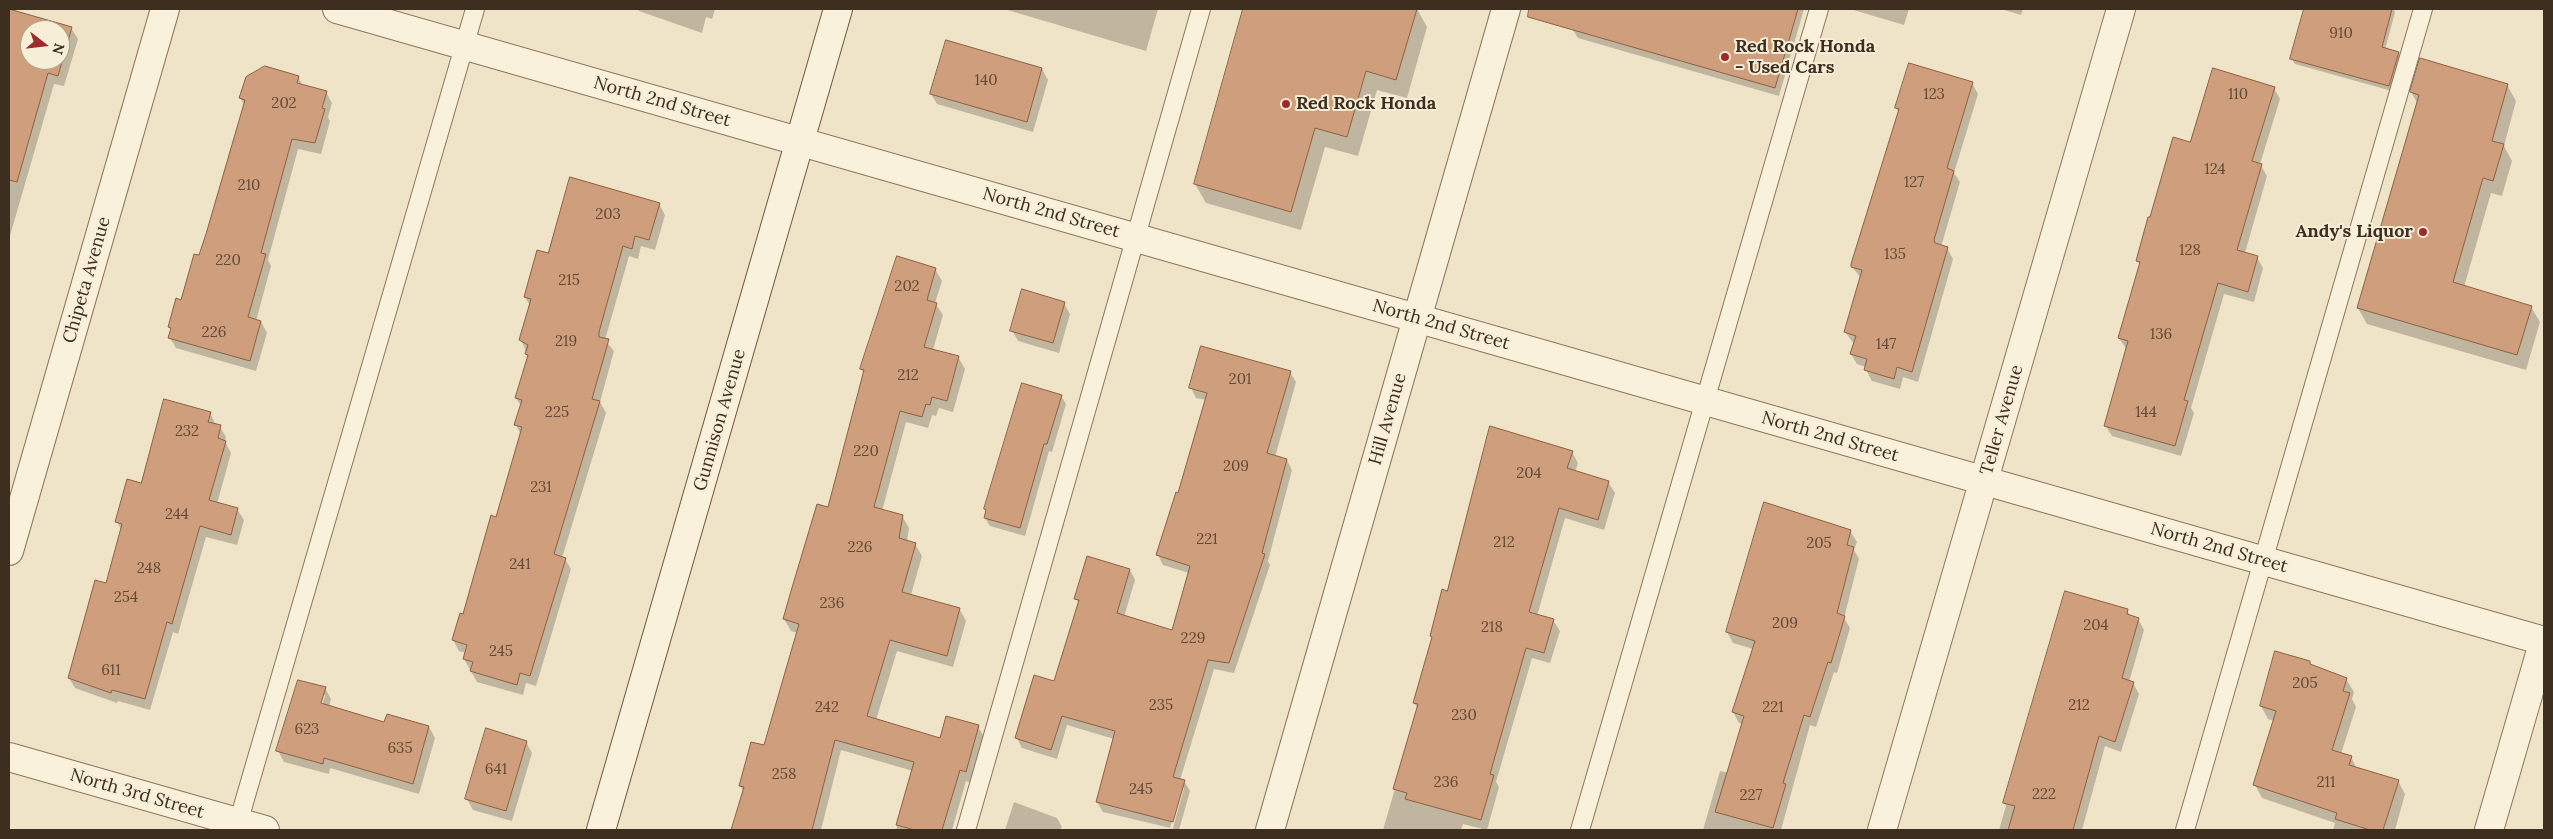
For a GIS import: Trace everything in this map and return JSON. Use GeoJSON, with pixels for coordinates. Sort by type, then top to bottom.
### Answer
{"type":"FeatureCollection","features":[{"type":"Feature","properties":{"kind":"street","name":"Chipeta Avenue"},"geometry":{"type":"LineString","coordinates":[[9,552],[165,9]]}},
{"type":"Feature","properties":{"kind":"street","name":"North 2nd Street"},"geometry":{"type":"LineString","coordinates":[[337,9],[2544,641]]}},
{"type":"Feature","properties":{"kind":"street","name":"Gunnison Avenue"},"geometry":{"type":"LineString","coordinates":[[601,830],[838,9]]}},
{"type":"Feature","properties":{"kind":"street","name":"Hill Avenue"},"geometry":{"type":"LineString","coordinates":[[1270,830],[1506,9]]}},
{"type":"Feature","properties":{"kind":"street","name":"Teller Avenue"},"geometry":{"type":"LineString","coordinates":[[1882,830],[2121,9]]}},
{"type":"Feature","properties":{"kind":"street"},"geometry":{"type":"LineString","coordinates":[[2489,830],[2544,641]]}},
{"type":"Feature","properties":{"kind":"street","name":"North 3rd Street"},"geometry":{"type":"LineString","coordinates":[[9,757],[237,826],[265,830]]}},
{"type":"Feature","properties":{"kind":"lane"},"geometry":{"type":"LineString","coordinates":[[237,826],[475,9]]}},
{"type":"Feature","properties":{"kind":"lane"},"geometry":{"type":"LineString","coordinates":[[966,830],[1201,9]]}},
{"type":"Feature","properties":{"kind":"lane"},"geometry":{"type":"LineString","coordinates":[[1580,830],[1819,9]]}},
{"type":"Feature","properties":{"kind":"lane"},"geometry":{"type":"LineString","coordinates":[[2185,830],[2423,9]]}},
{"type":"Feature","properties":{"kind":"building"},"geometry":{"type":"Polygon","coordinates":[[[9,9],[48,20],[20,20],[20,70],[60,70],[58,76],[48,73],[17,182],[9,180],[9,9]]]}},
{"type":"Feature","properties":{"kind":"building","name":"Red Rock Honda"},"geometry":{"type":"Polygon","coordinates":[[[1243,9],[1417,9],[1396,80],[1366,71],[1347,137],[1315,128],[1291,212],[1194,184],[1243,9]]]}},
{"type":"Feature","properties":{"kind":"building","name":"Red Rock Honda - Used Cars"},"geometry":{"type":"Polygon","coordinates":[[[1529,9],[1798,9],[1775,88],[1528,17],[1529,9]]]}},
{"type":"Feature","properties":{"kind":"building"},"geometry":{"type":"Polygon","coordinates":[[[2304,9],[2392,9],[2382,47],[2399,52],[2389,86],[2290,59],[2304,9]]]}},
{"type":"Feature","properties":{"kind":"building"},"geometry":{"type":"Polygon","coordinates":[[[946,40],[1042,68],[1027,122],[930,94],[946,40]]]}},
{"type":"Feature","properties":{"kind":"building","name":"Andy's Liquor"},"geometry":{"type":"Polygon","coordinates":[[[2420,58],[2508,84],[2492,141],[2504,144],[2493,181],[2483,178],[2453,282],[2532,306],[2517,355],[2357,308],[2419,95],[2410,92],[2420,58]]]}},
{"type":"Feature","properties":{"kind":"building"},"geometry":{"type":"Polygon","coordinates":[[[1909,63],[1973,82],[1947,168],[1954,171],[1934,240],[1935,243],[1948,247],[1912,372],[1897,367],[1894,379],[1864,370],[1867,359],[1850,354],[1856,336],[1844,332],[1862,270],[1851,267],[1851,264],[1899,109],[1895,108],[1909,63]]]}},
{"type":"Feature","properties":{"kind":"building"},"geometry":{"type":"Polygon","coordinates":[[[265,66],[299,76],[297,83],[327,91],[322,108],[325,109],[315,143],[292,139],[261,253],[266,254],[248,317],[261,321],[250,361],[168,338],[171,328],[168,327],[176,298],[181,300],[194,254],[199,255],[206,234],[245,100],[239,98],[246,77],[265,66]]]}},
{"type":"Feature","properties":{"kind":"building"},"geometry":{"type":"Polygon","coordinates":[[[2213,68],[2275,87],[2252,161],[2262,164],[2237,250],[2258,256],[2248,292],[2218,283],[2184,400],[2188,401],[2175,446],[2104,426],[2128,341],[2118,338],[2140,262],[2136,261],[2148,217],[2150,217],[2173,137],[2190,142],[2213,68]]]}},
{"type":"Feature","properties":{"kind":"building"},"geometry":{"type":"Polygon","coordinates":[[[570,177],[660,203],[649,240],[635,236],[632,249],[623,246],[599,332],[599,337],[609,339],[592,399],[600,401],[554,554],[566,558],[530,676],[520,673],[517,685],[470,671],[473,662],[463,659],[467,645],[452,640],[460,613],[463,614],[491,515],[496,517],[522,427],[514,425],[522,400],[515,398],[528,355],[525,354],[528,345],[519,340],[531,299],[524,297],[537,250],[548,253],[570,177]]]}},
{"type":"Feature","properties":{"kind":"building"},"geometry":{"type":"Polygon","coordinates":[[[897,256],[936,268],[927,300],[937,303],[924,347],[959,356],[947,401],[932,397],[930,405],[926,404],[922,417],[900,411],[874,507],[903,515],[899,538],[916,543],[902,592],[960,608],[947,656],[890,640],[867,716],[940,738],[946,716],[979,725],[966,772],[960,770],[942,830],[915,830],[896,825],[914,762],[835,740],[812,830],[731,830],[744,787],[739,786],[751,742],[764,745],[799,624],[783,619],[791,591],[817,504],[828,507],[864,370],[860,369],[897,256]]]}},
{"type":"Feature","properties":{"kind":"building"},"geometry":{"type":"Polygon","coordinates":[[[1022,289],[1065,302],[1053,343],[1010,331],[1022,289]]]}},
{"type":"Feature","properties":{"kind":"building"},"geometry":{"type":"Polygon","coordinates":[[[1201,346],[1291,371],[1267,453],[1287,459],[1262,553],[1265,554],[1229,663],[1208,660],[1173,777],[1185,780],[1173,822],[1096,802],[1115,731],[1062,716],[1051,750],[1015,738],[1034,675],[1054,681],[1079,600],[1074,599],[1087,556],[1130,569],[1117,613],[1172,630],[1190,566],[1156,555],[1176,492],[1178,493],[1207,393],[1189,388],[1201,346]]]}},
{"type":"Feature","properties":{"kind":"building"},"geometry":{"type":"Polygon","coordinates":[[[1022,383],[1062,395],[1047,444],[1044,444],[1020,528],[984,518],[986,510],[984,509],[1022,383]]]}},
{"type":"Feature","properties":{"kind":"building"},"geometry":{"type":"Polygon","coordinates":[[[164,399],[211,412],[208,422],[221,425],[218,438],[226,441],[209,500],[238,508],[231,535],[200,526],[172,624],[167,622],[145,699],[112,690],[111,693],[68,678],[95,580],[106,583],[122,524],[115,522],[127,479],[141,483],[164,399]]]}},
{"type":"Feature","properties":{"kind":"building"},"geometry":{"type":"Polygon","coordinates":[[[1490,426],[1573,451],[1567,468],[1609,481],[1598,520],[1559,508],[1529,612],[1554,619],[1544,653],[1526,648],[1490,774],[1494,775],[1481,820],[1405,799],[1407,793],[1393,789],[1418,704],[1413,703],[1432,637],[1430,636],[1442,589],[1447,591],[1490,426]]]}},
{"type":"Feature","properties":{"kind":"building"},"geometry":{"type":"Polygon","coordinates":[[[1764,502],[1851,530],[1847,545],[1854,547],[1837,613],[1845,616],[1831,663],[1828,662],[1810,717],[1804,715],[1783,783],[1786,784],[1773,828],[1715,812],[1744,716],[1732,712],[1755,641],[1726,632],[1764,502]]]}},
{"type":"Feature","properties":{"kind":"building"},"geometry":{"type":"Polygon","coordinates":[[[2065,591],[2128,609],[2127,614],[2139,618],[2122,678],[2134,682],[2115,742],[2099,736],[2073,830],[2008,830],[2015,806],[2003,803],[2065,591]]]}},
{"type":"Feature","properties":{"kind":"building"},"geometry":{"type":"Polygon","coordinates":[[[2275,651],[2310,661],[2310,664],[2347,678],[2343,691],[2350,693],[2332,750],[2352,756],[2349,765],[2399,780],[2383,830],[2370,830],[2335,819],[2337,813],[2253,785],[2276,711],[2260,706],[2275,651]]]}},
{"type":"Feature","properties":{"kind":"building"},"geometry":{"type":"Polygon","coordinates":[[[298,680],[326,687],[321,703],[384,722],[387,714],[429,726],[413,784],[324,758],[323,764],[276,751],[298,680]]]}},
{"type":"Feature","properties":{"kind":"building"},"geometry":{"type":"Polygon","coordinates":[[[486,728],[527,741],[506,811],[465,799],[486,728]]]}},
{"type":"Feature","properties":{"kind":"place","name":"Red Rock Honda - Used Cars"},"geometry":{"type":"Point","coordinates":[1725,57]}},
{"type":"Feature","properties":{"kind":"place","name":"Red Rock Honda"},"geometry":{"type":"Point","coordinates":[1286,104]}},
{"type":"Feature","properties":{"kind":"place","name":"Andy's Liquor"},"geometry":{"type":"Point","coordinates":[2423,232]}}]}
